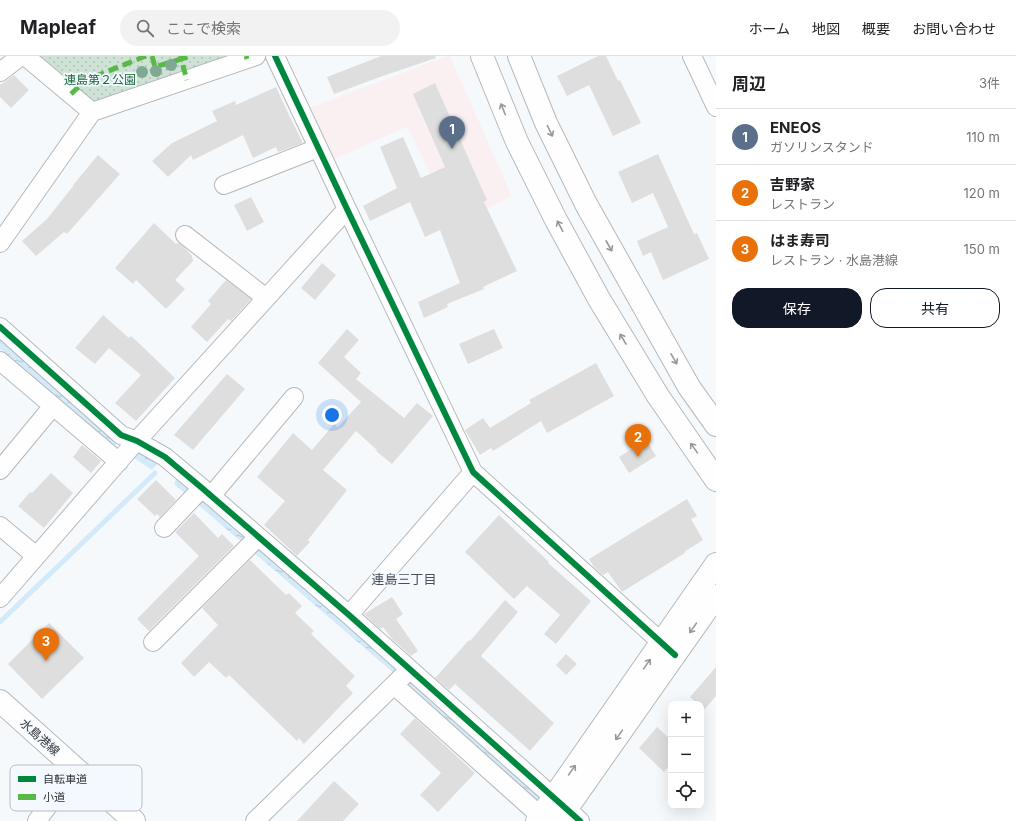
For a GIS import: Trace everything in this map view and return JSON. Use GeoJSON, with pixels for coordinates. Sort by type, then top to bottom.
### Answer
{"type":"FeatureCollection","features":[{"type":"Feature","properties":{"kind":"street"},"geometry":{"type":"LineString","coordinates":[[0,72],[21,56]]}},
{"type":"Feature","properties":{"kind":"street"},"geometry":{"type":"LineString","coordinates":[[25,56],[92,112]]}},
{"type":"Feature","properties":{"kind":"street"},"geometry":{"type":"LineString","coordinates":[[0,243],[92,112],[256,56]]}},
{"type":"Feature","properties":{"kind":"street"},"geometry":{"type":"LineString","coordinates":[[275,56],[346,209],[473,472],[668,649]]}},
{"type":"Feature","properties":{"kind":"street"},"geometry":{"type":"LineString","coordinates":[[482,56],[517,142],[556,220],[599,299],[658,396],[716,480]]}},
{"type":"Feature","properties":{"kind":"street"},"geometry":{"type":"LineString","coordinates":[[518,56],[546,123],[586,204],[689,386],[716,425]]}},
{"type":"Feature","properties":{"kind":"street"},"geometry":{"type":"LineString","coordinates":[[692,56],[716,107]]}},
{"type":"Feature","properties":{"kind":"street"},"geometry":{"type":"LineString","coordinates":[[224,185],[318,148]]}},
{"type":"Feature","properties":{"kind":"street"},"geometry":{"type":"LineString","coordinates":[[0,598],[128,451],[346,209]]}},
{"type":"Feature","properties":{"kind":"street"},"geometry":{"type":"LineString","coordinates":[[185,235],[266,298]]}},
{"type":"Feature","properties":{"kind":"street"},"geometry":{"type":"LineString","coordinates":[[0,327],[121,435],[128,451]]}},
{"type":"Feature","properties":{"kind":"street"},"geometry":{"type":"LineString","coordinates":[[0,361],[53,406],[128,451],[165,457],[200,494],[253,542],[349,615],[409,670],[554,813]]}},
{"type":"Feature","properties":{"kind":"street"},"geometry":{"type":"LineString","coordinates":[[164,528],[200,494],[294,397]]}},
{"type":"Feature","properties":{"kind":"street"},"geometry":{"type":"LineString","coordinates":[[0,470],[53,406]]}},
{"type":"Feature","properties":{"kind":"street"},"geometry":{"type":"LineString","coordinates":[[349,615],[473,472]]}},
{"type":"Feature","properties":{"kind":"street"},"geometry":{"type":"LineString","coordinates":[[0,526],[36,556]]}},
{"type":"Feature","properties":{"kind":"street"},"geometry":{"type":"LineString","coordinates":[[153,642],[253,542]]}},
{"type":"Feature","properties":{"kind":"street"},"geometry":{"type":"LineString","coordinates":[[554,813],[668,649],[716,564]]}},
{"type":"Feature","properties":{"kind":"street"},"geometry":{"type":"LineString","coordinates":[[668,649],[716,596]]}},
{"type":"Feature","properties":{"kind":"street"},"geometry":{"type":"LineString","coordinates":[[255,821],[409,670]]}},
{"type":"Feature","properties":{"kind":"street"},"geometry":{"type":"LineString","coordinates":[[394,685],[554,813]]}},
{"type":"Feature","properties":{"kind":"street","name":"水島港線"},"geometry":{"type":"LineString","coordinates":[[0,701],[72,765]]}},
{"type":"Feature","properties":{"kind":"street"},"geometry":{"type":"LineString","coordinates":[[36,821],[43,811]]}},
{"type":"Feature","properties":{"kind":"street","name":"水島港線"},"geometry":{"type":"LineString","coordinates":[[123,811],[134,821]]}},
{"type":"Feature","properties":{"kind":"shaded area"},"geometry":{"type":"Polygon","coordinates":[[[450,56],[512,196],[455,225],[407,127],[334,159],[309,108],[450,56]]]}},
{"type":"Feature","properties":{"kind":"green space","name":"連島第２公園"},"geometry":{"type":"Polygon","coordinates":[[[35,56],[244,56],[101,103],[87,99],[35,56]]]}},
{"type":"Feature","properties":{"kind":"water"},"geometry":{"type":"Polygon","coordinates":[[[0,338],[119,442],[113,448],[0,349],[0,338]]]}},
{"type":"Feature","properties":{"kind":"water"},"geometry":{"type":"Polygon","coordinates":[[[135,450],[159,462],[152,470],[131,456],[135,450]]]}},
{"type":"Feature","properties":{"kind":"water"},"geometry":{"type":"Polygon","coordinates":[[[177,477],[400,669],[396,675],[174,484],[177,477]]]}},
{"type":"Feature","properties":{"kind":"water"},"geometry":{"type":"Polygon","coordinates":[[[410,678],[534,790],[559,821],[404,684],[410,678]]]}},
{"type":"Feature","properties":{"kind":"building"},"geometry":{"type":"Polygon","coordinates":[[[381,56],[435,56],[436,58],[334,94],[327,77],[381,56]]]}},
{"type":"Feature","properties":{"kind":"building"},"geometry":{"type":"Polygon","coordinates":[[[598,56],[606,56],[618,81],[620,80],[641,123],[613,136],[589,85],[567,96],[557,76],[598,56]]]}},
{"type":"Feature","properties":{"kind":"building"},"geometry":{"type":"Polygon","coordinates":[[[14,75],[29,90],[11,108],[0,97],[0,85],[14,75]]]}},
{"type":"Feature","properties":{"kind":"building"},"geometry":{"type":"Polygon","coordinates":[[[435,83],[487,200],[484,202],[517,271],[483,287],[484,289],[447,304],[448,307],[424,318],[418,302],[460,283],[440,230],[425,237],[410,202],[370,221],[363,206],[397,188],[380,147],[403,137],[421,178],[445,167],[413,94],[435,83]]]}},
{"type":"Feature","properties":{"kind":"building"},"geometry":{"type":"Polygon","coordinates":[[[276,87],[303,143],[278,152],[276,147],[253,158],[243,135],[193,160],[191,155],[168,177],[152,161],[172,143],[217,121],[212,111],[235,101],[236,105],[276,87]]]}},
{"type":"Feature","properties":{"kind":"building"},"geometry":{"type":"Polygon","coordinates":[[[658,154],[694,234],[697,233],[709,259],[663,280],[651,252],[643,256],[637,241],[668,227],[653,193],[632,203],[618,172],[658,154]]]}},
{"type":"Feature","properties":{"kind":"building"},"geometry":{"type":"Polygon","coordinates":[[[98,155],[120,174],[67,234],[64,232],[36,256],[22,241],[47,219],[98,155]]]}},
{"type":"Feature","properties":{"kind":"building"},"geometry":{"type":"Polygon","coordinates":[[[251,197],[264,222],[247,231],[234,205],[251,197]]]}},
{"type":"Feature","properties":{"kind":"building"},"geometry":{"type":"Polygon","coordinates":[[[154,223],[176,244],[178,243],[184,247],[192,256],[193,261],[175,280],[185,289],[166,309],[136,280],[133,284],[115,268],[154,223]]]}},
{"type":"Feature","properties":{"kind":"building"},"geometry":{"type":"Polygon","coordinates":[[[322,263],[336,275],[315,300],[301,288],[322,263]]]}},
{"type":"Feature","properties":{"kind":"building"},"geometry":{"type":"Polygon","coordinates":[[[226,280],[251,299],[231,321],[228,319],[207,342],[191,327],[211,304],[208,301],[226,280]]]}},
{"type":"Feature","properties":{"kind":"building"},"geometry":{"type":"Polygon","coordinates":[[[103,315],[129,338],[131,336],[175,378],[136,421],[115,403],[141,375],[109,348],[95,364],[75,348],[103,315]]]}},
{"type":"Feature","properties":{"kind":"building"},"geometry":{"type":"Polygon","coordinates":[[[347,329],[359,340],[344,357],[361,373],[356,379],[404,418],[417,403],[433,416],[392,464],[376,451],[377,450],[356,431],[323,470],[347,490],[308,540],[310,542],[297,556],[264,525],[285,501],[257,477],[293,433],[312,450],[334,424],[338,427],[361,402],[318,363],[347,329]]]}},
{"type":"Feature","properties":{"kind":"building"},"geometry":{"type":"Polygon","coordinates":[[[494,329],[503,348],[468,364],[459,344],[494,329]]]}},
{"type":"Feature","properties":{"kind":"building"},"geometry":{"type":"Polygon","coordinates":[[[596,363],[614,396],[547,433],[541,421],[493,451],[491,448],[480,455],[465,430],[483,418],[490,428],[531,403],[529,400],[596,363]]]}},
{"type":"Feature","properties":{"kind":"building"},"geometry":{"type":"Polygon","coordinates":[[[227,374],[245,389],[193,450],[174,435],[227,374]]]}},
{"type":"Feature","properties":{"kind":"building"},"geometry":{"type":"Polygon","coordinates":[[[646,440],[656,456],[629,473],[619,457],[646,440]]]}},
{"type":"Feature","properties":{"kind":"building"},"geometry":{"type":"Polygon","coordinates":[[[82,445],[101,461],[91,473],[73,457],[82,445]]]}},
{"type":"Feature","properties":{"kind":"building"},"geometry":{"type":"Polygon","coordinates":[[[51,473],[73,493],[44,528],[18,506],[30,492],[32,493],[51,473]]]}},
{"type":"Feature","properties":{"kind":"building"},"geometry":{"type":"Polygon","coordinates":[[[156,480],[176,500],[160,517],[157,514],[155,516],[137,499],[156,480]]]}},
{"type":"Feature","properties":{"kind":"building"},"geometry":{"type":"Polygon","coordinates":[[[687,499],[697,516],[691,519],[703,540],[684,552],[685,553],[622,592],[608,572],[603,575],[594,567],[589,559],[687,499]]]}},
{"type":"Feature","properties":{"kind":"building"},"geometry":{"type":"Polygon","coordinates":[[[194,513],[218,538],[222,534],[234,546],[149,631],[137,619],[199,556],[175,532],[194,513]]]}},
{"type":"Feature","properties":{"kind":"building"},"geometry":{"type":"Polygon","coordinates":[[[499,515],[549,562],[548,563],[591,601],[556,644],[544,634],[560,615],[527,586],[514,599],[465,552],[499,515]]]}},
{"type":"Feature","properties":{"kind":"building"},"geometry":{"type":"Polygon","coordinates":[[[250,560],[286,595],[289,593],[302,606],[295,613],[314,631],[311,634],[355,676],[346,686],[353,693],[304,744],[299,738],[297,741],[229,675],[226,678],[209,662],[194,677],[181,663],[218,625],[202,608],[250,560]]]}},
{"type":"Feature","properties":{"kind":"building"},"geometry":{"type":"Polygon","coordinates":[[[392,597],[403,614],[396,619],[418,651],[411,656],[392,639],[383,627],[380,629],[364,614],[392,597]]]}},
{"type":"Feature","properties":{"kind":"building"},"geometry":{"type":"Polygon","coordinates":[[[505,600],[518,612],[481,656],[554,723],[530,751],[455,684],[449,690],[435,678],[469,640],[470,641],[505,600]]]}},
{"type":"Feature","properties":{"kind":"building"},"geometry":{"type":"Polygon","coordinates":[[[49,623],[84,658],[42,699],[8,664],[49,623]]]}},
{"type":"Feature","properties":{"kind":"building"},"geometry":{"type":"Polygon","coordinates":[[[566,654],[577,664],[566,675],[556,665],[566,654]]]}},
{"type":"Feature","properties":{"kind":"building"},"geometry":{"type":"Polygon","coordinates":[[[716,667],[716,696],[704,710],[704,701],[695,701],[690,697],[716,667]]]}},
{"type":"Feature","properties":{"kind":"building"},"geometry":{"type":"Polygon","coordinates":[[[415,718],[475,773],[438,812],[420,795],[441,773],[400,734],[415,718]]]}},
{"type":"Feature","properties":{"kind":"building"},"geometry":{"type":"Polygon","coordinates":[[[657,727],[668,737],[668,767],[664,772],[639,748],[657,727]]]}},
{"type":"Feature","properties":{"kind":"building"},"geometry":{"type":"Polygon","coordinates":[[[334,781],[359,804],[343,821],[297,821],[334,781]]]}},
{"type":"Feature","properties":{"kind":"waterway"},"geometry":{"type":"LineString","coordinates":[[0,622],[155,473]]}},
{"type":"Feature","properties":{"kind":"marked path"},"geometry":{"type":"LineString","coordinates":[[71,94],[86,80],[146,56]]}},
{"type":"Feature","properties":{"kind":"marked path"},"geometry":{"type":"LineString","coordinates":[[152,56],[155,67],[181,59],[187,80]]}},
{"type":"Feature","properties":{"kind":"marked path"},"geometry":{"type":"LineString","coordinates":[[180,56],[181,59],[192,56]]}},
{"type":"Feature","properties":{"kind":"cycle path"},"geometry":{"type":"LineString","coordinates":[[275,56],[473,472],[675,655]]}},
{"type":"Feature","properties":{"kind":"cycle path"},"geometry":{"type":"LineString","coordinates":[[0,327],[121,435],[137,441],[165,457],[202,488],[349,615],[580,821]]}},
{"type":"Feature","properties":{"kind":"place","name":"ENEOS"},"geometry":{"type":"Point","coordinates":[452,149]}},
{"type":"Feature","properties":{"kind":"place","name":"吉野家"},"geometry":{"type":"Point","coordinates":[638,457]}},
{"type":"Feature","properties":{"kind":"place","name":"はま寿司"},"geometry":{"type":"Point","coordinates":[46,661]}},
{"type":"Feature","properties":{"kind":"district","name":"連島三丁目"},"geometry":{"type":"Point","coordinates":[404,579]}}]}
